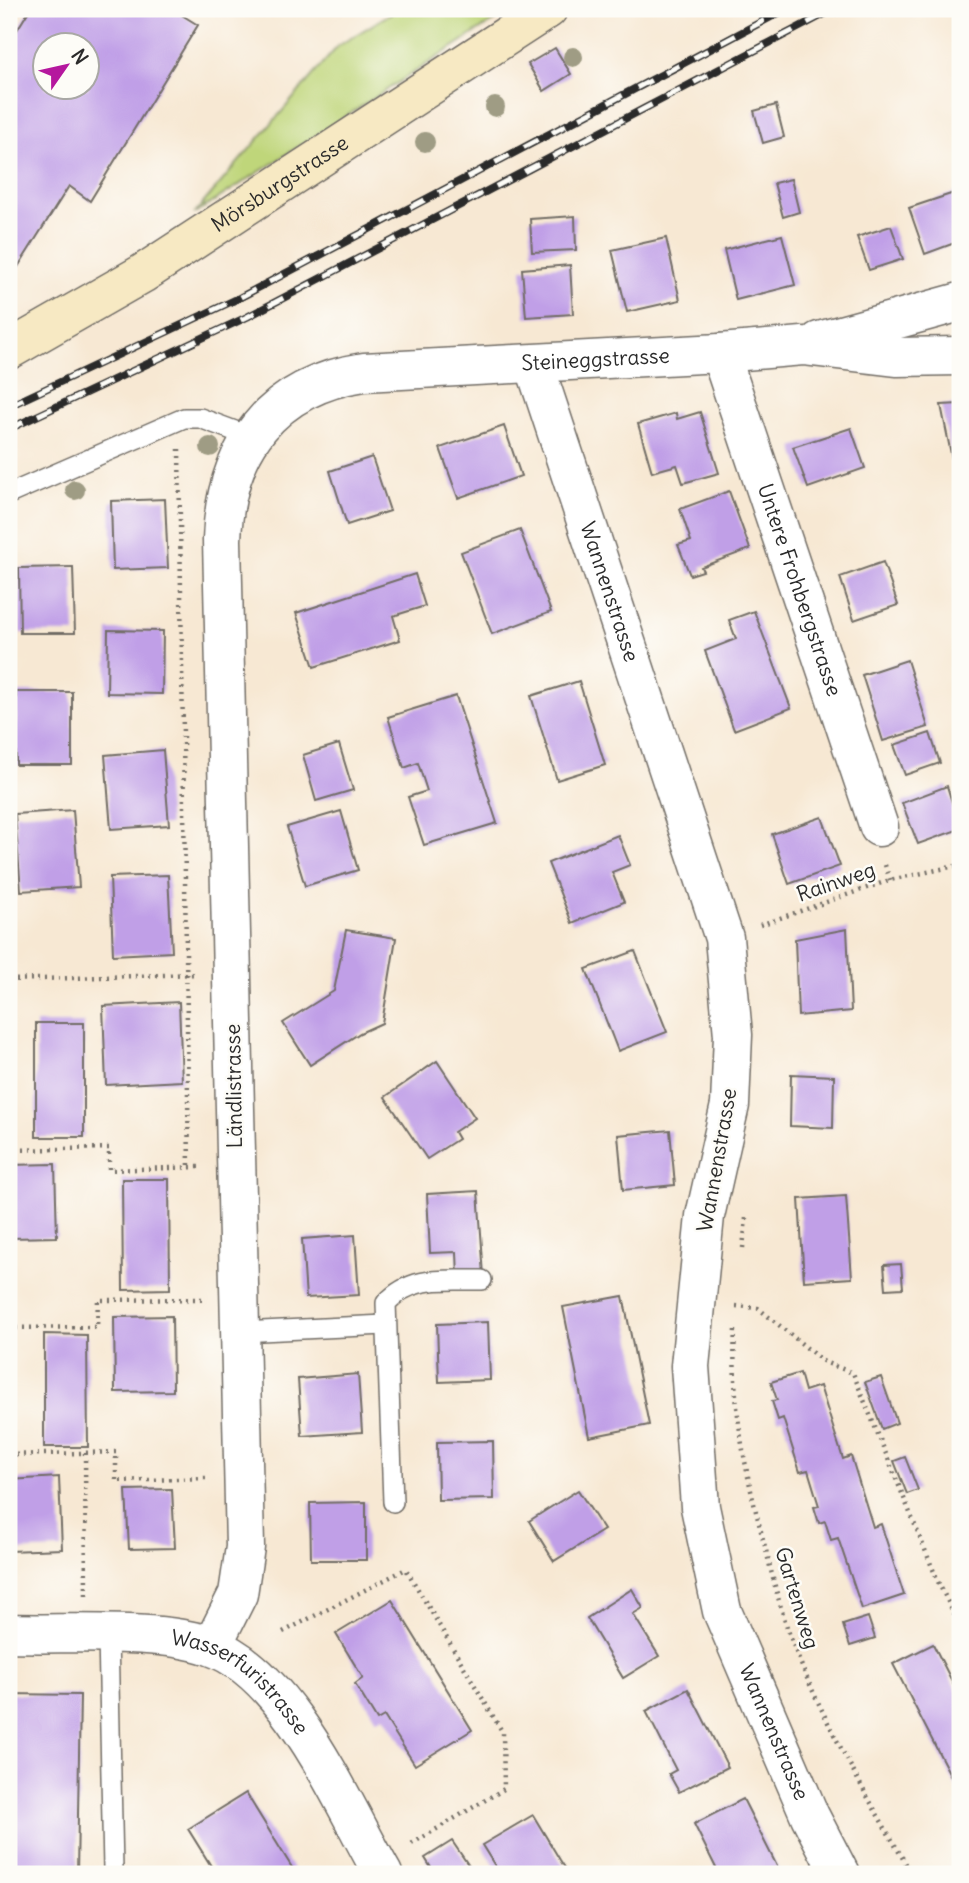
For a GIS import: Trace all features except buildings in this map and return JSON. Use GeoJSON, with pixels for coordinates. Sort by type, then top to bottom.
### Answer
{"type":"FeatureCollection","features":[{"type":"Feature","properties":{"kind":"street","name":"Mörsburgstrasse"},"geometry":{"type":"LineString","coordinates":[[9,350],[142,274],[548,9]]}},
{"type":"Feature","properties":{"kind":"street"},"geometry":{"type":"LineString","coordinates":[[803,346],[960,303]]}},
{"type":"Feature","properties":{"kind":"street","name":"Steineggstrasse"},"geometry":{"type":"LineString","coordinates":[[223,520],[234,467],[251,437],[274,411],[295,396],[346,375],[803,346],[896,357],[960,356]]}},
{"type":"Feature","properties":{"kind":"street","name":"Untere Frohbergstrasse"},"geometry":{"type":"LineString","coordinates":[[720,353],[879,827]]}},
{"type":"Feature","properties":{"kind":"street","name":"Wannenstrasse"},"geometry":{"type":"LineString","coordinates":[[534,364],[724,937],[733,1035],[730,1105],[705,1216],[690,1366],[701,1507],[722,1612],[810,1816],[840,1874]]}},
{"type":"Feature","properties":{"kind":"street","name":"Ländlistrasse"},"geometry":{"type":"LineString","coordinates":[[212,1646],[243,1580],[246,1547],[231,973],[223,520]]}},
{"type":"Feature","properties":{"kind":"street","name":"Wasserfuristrasse"},"geometry":{"type":"LineString","coordinates":[[9,1633],[178,1638],[212,1646],[249,1668],[284,1704],[380,1869]]}},
{"type":"Feature","properties":{"kind":"lane"},"geometry":{"type":"LineString","coordinates":[[9,494],[179,420],[200,418],[251,437]]}},
{"type":"Feature","properties":{"kind":"lane"},"geometry":{"type":"LineString","coordinates":[[393,1502],[386,1303],[400,1288],[419,1282],[482,1280]]}},
{"type":"Feature","properties":{"kind":"lane"},"geometry":{"type":"LineString","coordinates":[[239,1315],[385,1325]]}},
{"type":"Feature","properties":{"kind":"lane"},"geometry":{"type":"LineString","coordinates":[[97,1635],[113,1869]]}},
{"type":"Feature","properties":{"kind":"path"},"geometry":{"type":"LineString","coordinates":[[179,420],[189,1167]]}},
{"type":"Feature","properties":{"kind":"path","name":"Rainweg"},"geometry":{"type":"LineString","coordinates":[[724,937],[890,880],[960,865]]}},
{"type":"Feature","properties":{"kind":"path"},"geometry":{"type":"LineString","coordinates":[[9,980],[231,973]]}},
{"type":"Feature","properties":{"kind":"path"},"geometry":{"type":"LineString","coordinates":[[9,1150],[109,1147],[109,1170],[236,1166]]}},
{"type":"Feature","properties":{"kind":"path"},"geometry":{"type":"LineString","coordinates":[[743,1252],[746,1212]]}},
{"type":"Feature","properties":{"kind":"path","name":"Gartenweg"},"geometry":{"type":"LineString","coordinates":[[738,1292],[737,1417],[750,1489],[779,1600],[800,1662],[872,1805],[912,1874]]}},
{"type":"Feature","properties":{"kind":"path"},"geometry":{"type":"LineString","coordinates":[[9,1328],[97,1327],[98,1300],[239,1315]]}},
{"type":"Feature","properties":{"kind":"path"},"geometry":{"type":"LineString","coordinates":[[736,1306],[758,1308],[824,1362],[853,1373],[939,1584],[960,1626]]}},
{"type":"Feature","properties":{"kind":"path"},"geometry":{"type":"LineString","coordinates":[[9,1455],[116,1452],[116,1481],[243,1476]]}},
{"type":"Feature","properties":{"kind":"path"},"geometry":{"type":"LineString","coordinates":[[85,1453],[97,1635]]}},
{"type":"Feature","properties":{"kind":"path"},"geometry":{"type":"LineString","coordinates":[[283,1632],[406,1569],[503,1733],[504,1788],[380,1869]]}},
{"type":"Feature","properties":{"kind":"green space"},"geometry":{"type":"Polygon","coordinates":[[[398,9],[512,9],[194,214],[338,46],[398,9]]]}},
{"type":"Feature","properties":{"kind":"railway"},"geometry":{"type":"LineString","coordinates":[[9,406],[239,298],[786,9]]}},
{"type":"Feature","properties":{"kind":"railway"},"geometry":{"type":"LineString","coordinates":[[9,429],[247,317],[834,9]]}}]}
